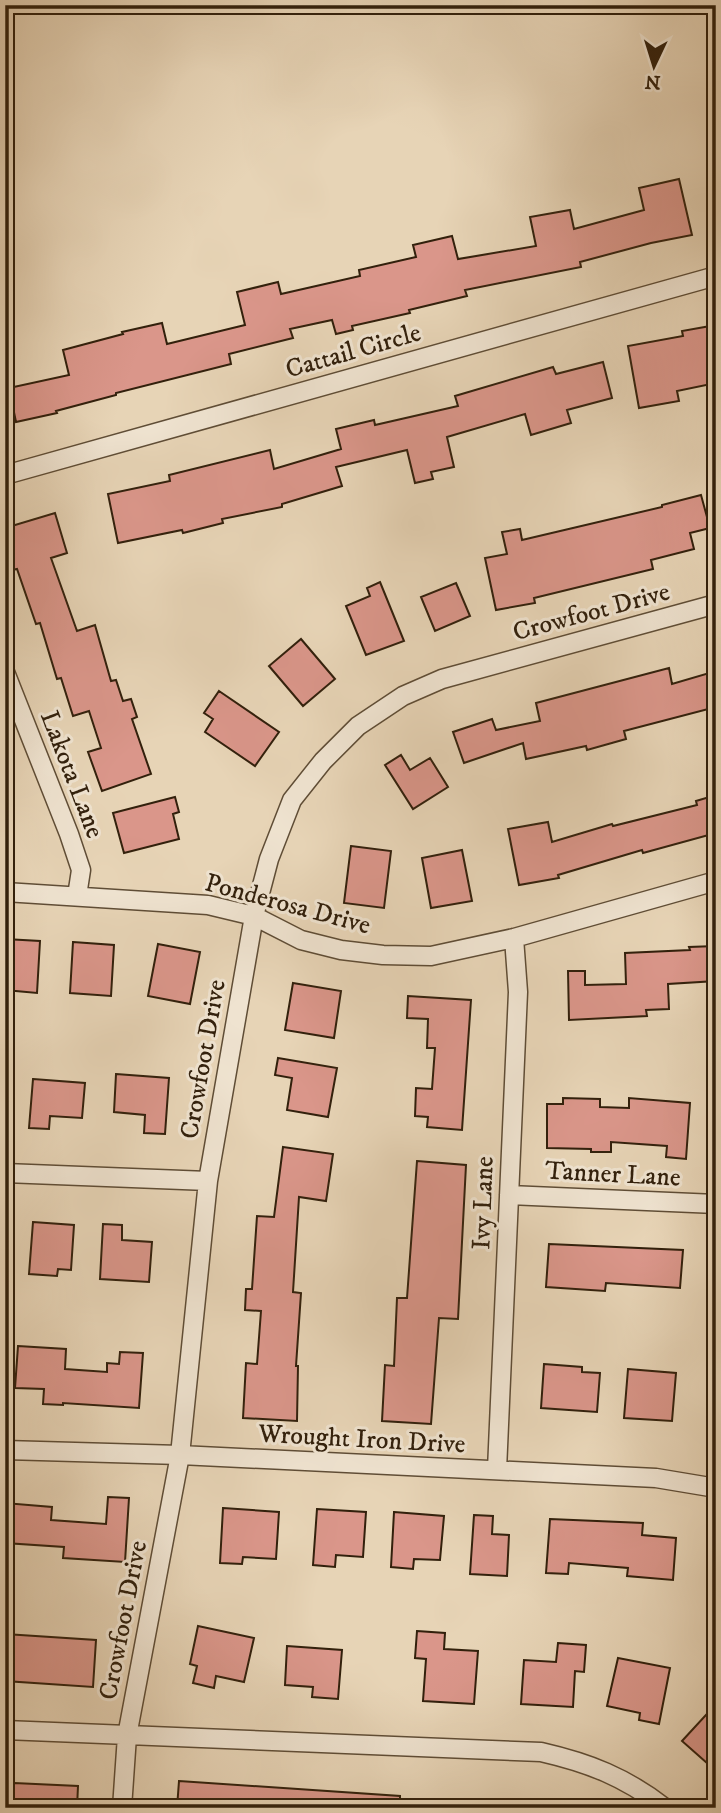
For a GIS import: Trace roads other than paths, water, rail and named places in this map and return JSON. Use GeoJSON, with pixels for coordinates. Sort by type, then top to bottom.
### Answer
{"type":"FeatureCollection","features":[{"type":"Feature","properties":{"kind":"street","name":"Cattail Circle"},"geometry":{"type":"LineString","coordinates":[[5,475],[716,276]]}},
{"type":"Feature","properties":{"kind":"street","name":"Crowfoot Drive"},"geometry":{"type":"LineString","coordinates":[[122,1808],[127,1736],[180,1455],[208,1181],[254,916],[269,859],[292,800],[323,761],[358,726],[403,696],[442,679],[716,604]]}},
{"type":"Feature","properties":{"kind":"street","name":"Lakota Lane"},"geometry":{"type":"LineString","coordinates":[[5,672],[69,834],[80,870],[77,896]]}},
{"type":"Feature","properties":{"kind":"street","name":"Ponderosa Drive"},"geometry":{"type":"LineString","coordinates":[[5,892],[208,905],[254,916],[301,940],[341,950],[431,957],[514,938],[716,881]]}},
{"type":"Feature","properties":{"kind":"street","name":"Ivy Lane"},"geometry":{"type":"LineString","coordinates":[[497,1470],[518,992],[514,938]]}},
{"type":"Feature","properties":{"kind":"street"},"geometry":{"type":"LineString","coordinates":[[5,1173],[208,1181]]}},
{"type":"Feature","properties":{"kind":"street","name":"Tanner Lane"},"geometry":{"type":"LineString","coordinates":[[509,1195],[716,1204]]}},
{"type":"Feature","properties":{"kind":"street","name":"Wrought Iron Drive"},"geometry":{"type":"LineString","coordinates":[[5,1450],[180,1455],[656,1478],[716,1488]]}},
{"type":"Feature","properties":{"kind":"street"},"geometry":{"type":"LineString","coordinates":[[5,1730],[541,1752],[579,1760],[606,1771],[643,1791],[665,1808]]}}]}
